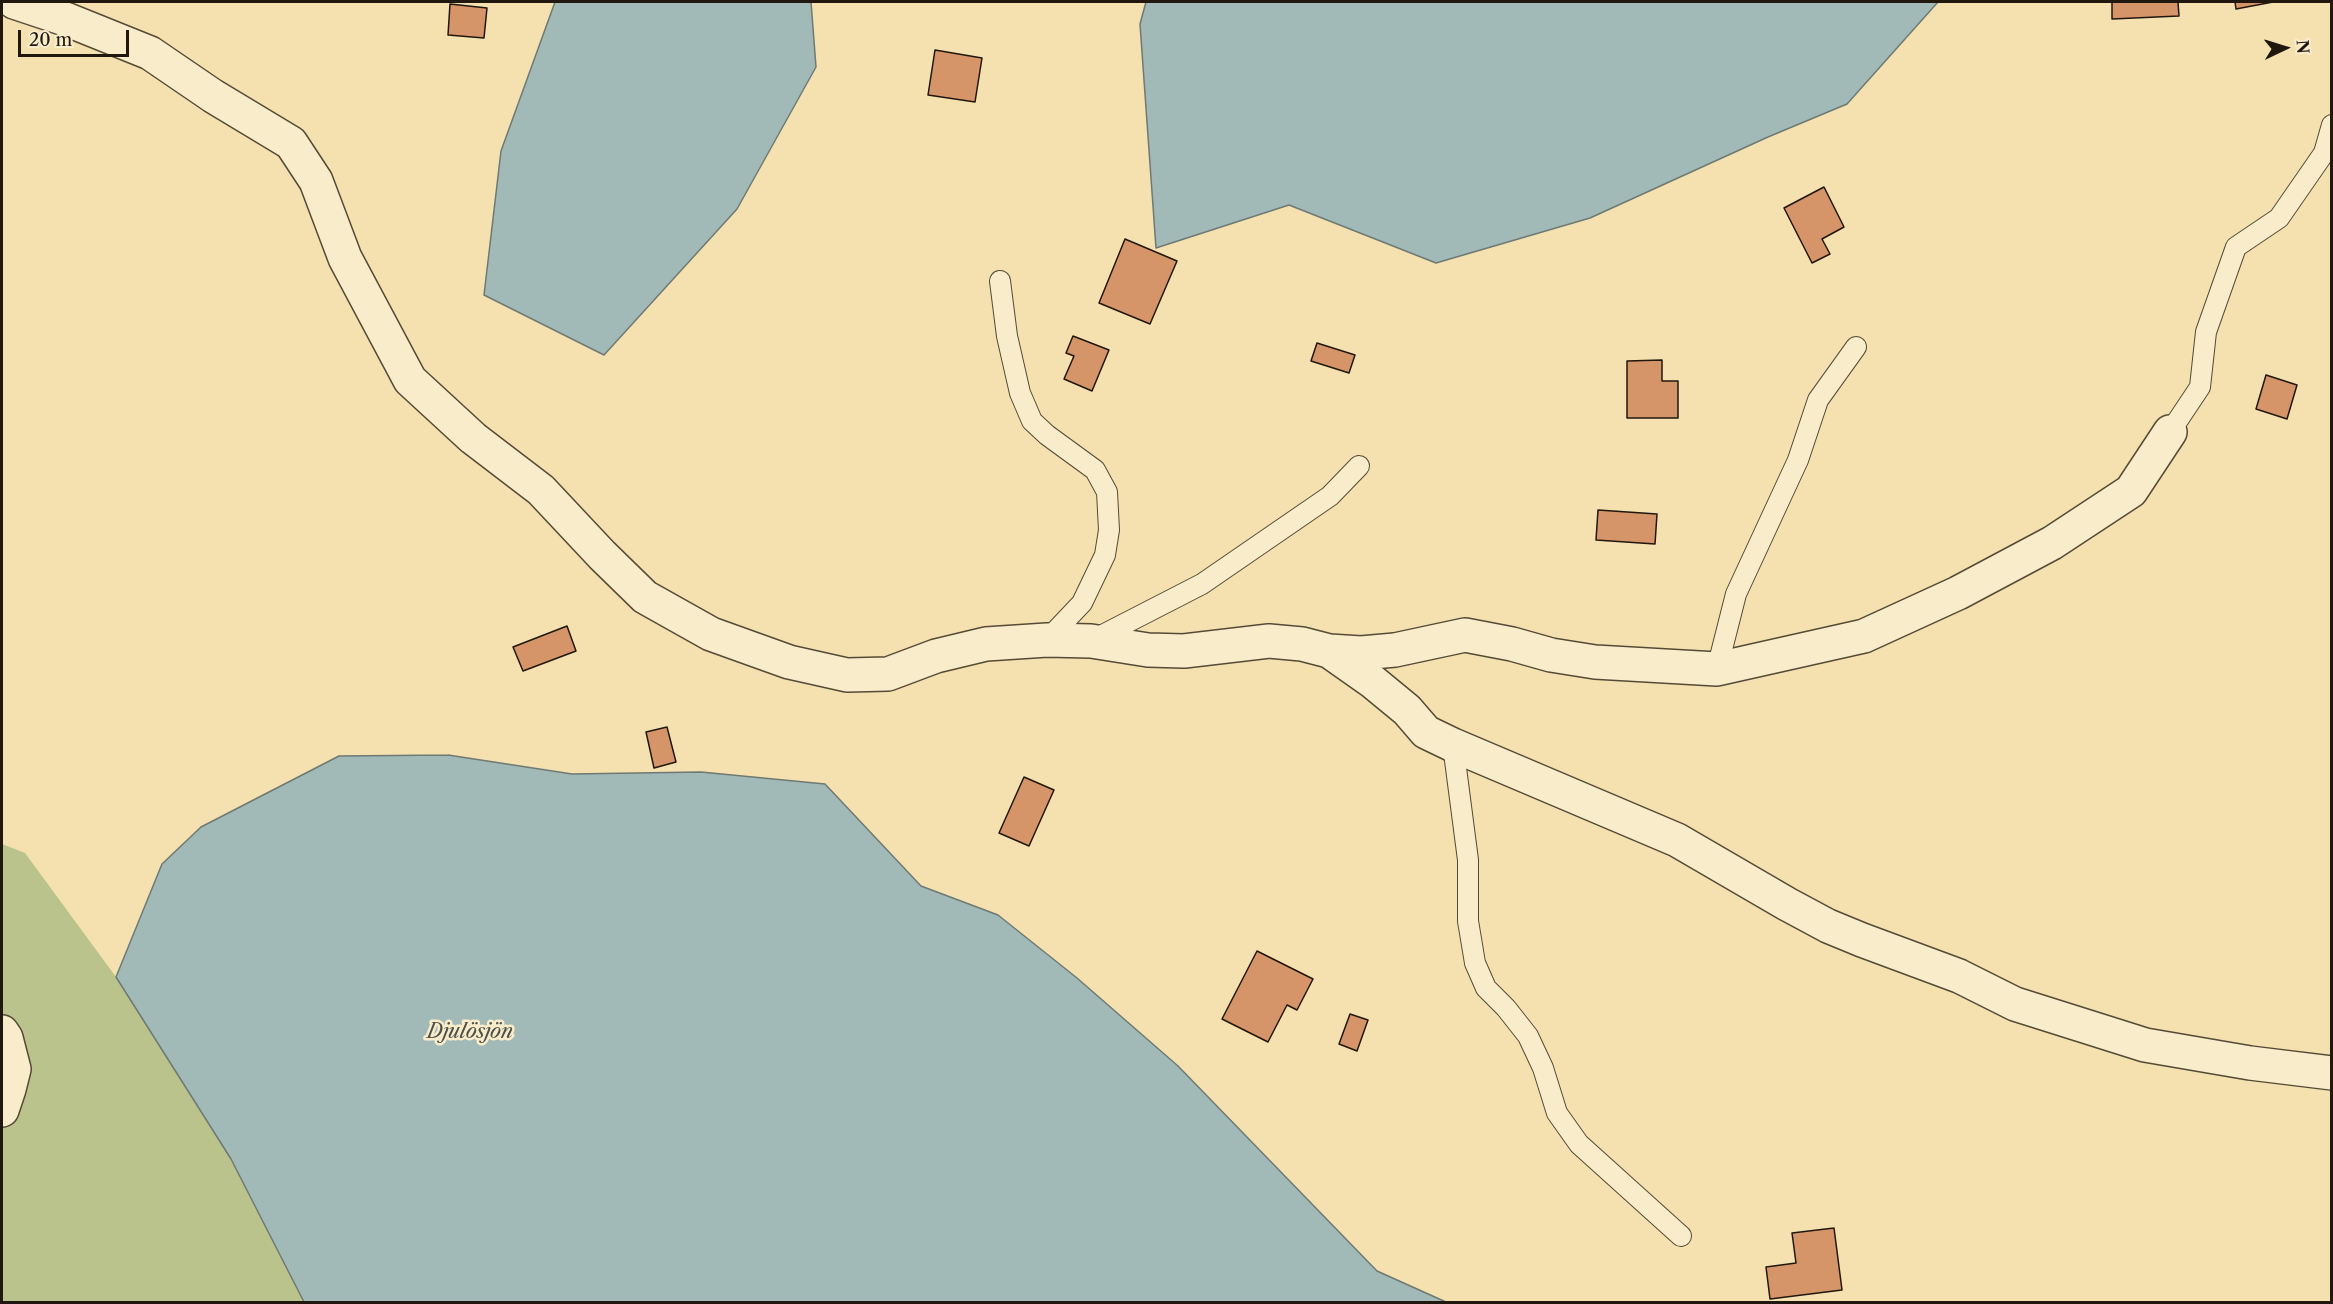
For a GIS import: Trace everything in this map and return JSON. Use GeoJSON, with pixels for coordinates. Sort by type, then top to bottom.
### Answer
{"type":"FeatureCollection","features":[{"type":"Feature","properties":{"kind":"street"},"geometry":{"type":"LineString","coordinates":[[14,2],[68,20],[150,54],[213,96],[291,143],[316,181],[345,258],[410,380],[473,438],[541,490],[645,597],[711,634],[789,662],[847,675],[888,674],[936,656],[986,644],[1047,640],[1091,641],[1148,650],[1184,651],[1269,640],[1302,644],[1329,651],[1361,653],[1395,650],[1465,635],[1512,644],[1551,655],[1595,662],[1717,669],[1864,636],[1959,593],[2052,543],[2131,490],[2170,432]]}},
{"type":"Feature","properties":{"kind":"street"},"geometry":{"type":"LineString","coordinates":[[1329,651],[1373,682],[1407,710],[1426,732],[1677,840],[1828,926],[1959,976],[2015,1004],[2145,1045],[2250,1063],[2331,1073]]}},
{"type":"Feature","properties":{"kind":"street"},"geometry":{"type":"LineString","coordinates":[[2,1032],[6,1038],[14,1069],[2,1110]]}},
{"type":"Feature","properties":{"kind":"lane"},"geometry":{"type":"LineString","coordinates":[[2170,432],[2200,387],[2206,332],[2236,247],[2278,218],[2324,153],[2331,125]]}},
{"type":"Feature","properties":{"kind":"lane"},"geometry":{"type":"LineString","coordinates":[[1000,281],[1007,336],[1020,393],[1032,421],[1047,435],[1095,470],[1107,492],[1109,530],[1105,555],[1082,603],[1047,640]]}},
{"type":"Feature","properties":{"kind":"lane"},"geometry":{"type":"LineString","coordinates":[[1717,669],[1736,594],[1798,460],[1818,400],[1856,347]]}},
{"type":"Feature","properties":{"kind":"lane"},"geometry":{"type":"LineString","coordinates":[[1091,641],[1202,584],[1330,496],[1359,466]]}},
{"type":"Feature","properties":{"kind":"lane"},"geometry":{"type":"LineString","coordinates":[[1453,745],[1468,860],[1468,921],[1475,963],[1486,988],[1528,1036],[1543,1068],[1557,1113],[1579,1144],[1681,1236]]}},
{"type":"Feature","properties":{"kind":"green space"},"geometry":{"type":"Polygon","coordinates":[[[2,844],[25,853],[116,977],[231,1159],[304,1302],[2,1302],[2,844]]]}},
{"type":"Feature","properties":{"kind":"water"},"geometry":{"type":"Polygon","coordinates":[[[555,2],[811,2],[816,67],[737,209],[604,355],[484,295],[501,151],[555,2]]]}},
{"type":"Feature","properties":{"kind":"water"},"geometry":{"type":"Polygon","coordinates":[[[1146,2],[1938,2],[1847,104],[1768,137],[1590,218],[1436,263],[1289,205],[1156,248],[1140,24],[1146,2]]]}},
{"type":"Feature","properties":{"kind":"water","name":"Djulösjön"},"geometry":{"type":"Polygon","coordinates":[[[448,755],[572,774],[701,772],[825,784],[921,886],[998,915],[1077,978],[1178,1066],[1377,1271],[1446,1302],[304,1302],[231,1159],[116,977],[162,864],[201,827],[339,756],[448,755]]]}},
{"type":"Feature","properties":{"kind":"building"},"geometry":{"type":"Polygon","coordinates":[[[2112,2],[2178,2],[2179,16],[2112,19],[2112,2]]]}},
{"type":"Feature","properties":{"kind":"building"},"geometry":{"type":"Polygon","coordinates":[[[2235,2],[2273,2],[2236,9],[2235,2]]]}},
{"type":"Feature","properties":{"kind":"building"},"geometry":{"type":"Polygon","coordinates":[[[450,4],[487,8],[484,38],[448,35],[450,4]]]}},
{"type":"Feature","properties":{"kind":"building"},"geometry":{"type":"Polygon","coordinates":[[[935,50],[982,58],[975,102],[928,95],[935,50]]]}},
{"type":"Feature","properties":{"kind":"building"},"geometry":{"type":"Polygon","coordinates":[[[1824,187],[1844,227],[1822,239],[1830,254],[1812,263],[1784,208],[1824,187]]]}},
{"type":"Feature","properties":{"kind":"building"},"geometry":{"type":"Polygon","coordinates":[[[1125,239],[1177,261],[1150,324],[1099,303],[1125,239]]]}},
{"type":"Feature","properties":{"kind":"building"},"geometry":{"type":"Polygon","coordinates":[[[1073,336],[1109,350],[1092,391],[1064,379],[1074,356],[1066,353],[1073,336]]]}},
{"type":"Feature","properties":{"kind":"building"},"geometry":{"type":"Polygon","coordinates":[[[1317,343],[1355,355],[1349,373],[1311,361],[1317,343]]]}},
{"type":"Feature","properties":{"kind":"building"},"geometry":{"type":"Polygon","coordinates":[[[1662,360],[1662,381],[1678,381],[1678,418],[1627,418],[1627,361],[1662,360]]]}},
{"type":"Feature","properties":{"kind":"building"},"geometry":{"type":"Polygon","coordinates":[[[2266,375],[2297,385],[2287,419],[2256,409],[2266,375]]]}},
{"type":"Feature","properties":{"kind":"building"},"geometry":{"type":"Polygon","coordinates":[[[1598,510],[1657,514],[1655,544],[1596,540],[1598,510]]]}},
{"type":"Feature","properties":{"kind":"building"},"geometry":{"type":"Polygon","coordinates":[[[567,626],[576,651],[523,671],[513,647],[567,626]]]}},
{"type":"Feature","properties":{"kind":"building"},"geometry":{"type":"Polygon","coordinates":[[[667,727],[676,762],[654,768],[646,732],[667,727]]]}},
{"type":"Feature","properties":{"kind":"building"},"geometry":{"type":"Polygon","coordinates":[[[1024,777],[1054,790],[1029,846],[999,833],[1024,777]]]}},
{"type":"Feature","properties":{"kind":"building"},"geometry":{"type":"Polygon","coordinates":[[[1257,951],[1313,979],[1297,1010],[1287,1005],[1268,1042],[1222,1019],[1257,951]]]}},
{"type":"Feature","properties":{"kind":"building"},"geometry":{"type":"Polygon","coordinates":[[[1350,1014],[1368,1020],[1357,1051],[1339,1044],[1350,1014]]]}},
{"type":"Feature","properties":{"kind":"building"},"geometry":{"type":"Polygon","coordinates":[[[1834,1228],[1842,1290],[1770,1299],[1766,1267],[1796,1263],[1792,1233],[1834,1228]]]}}]}
